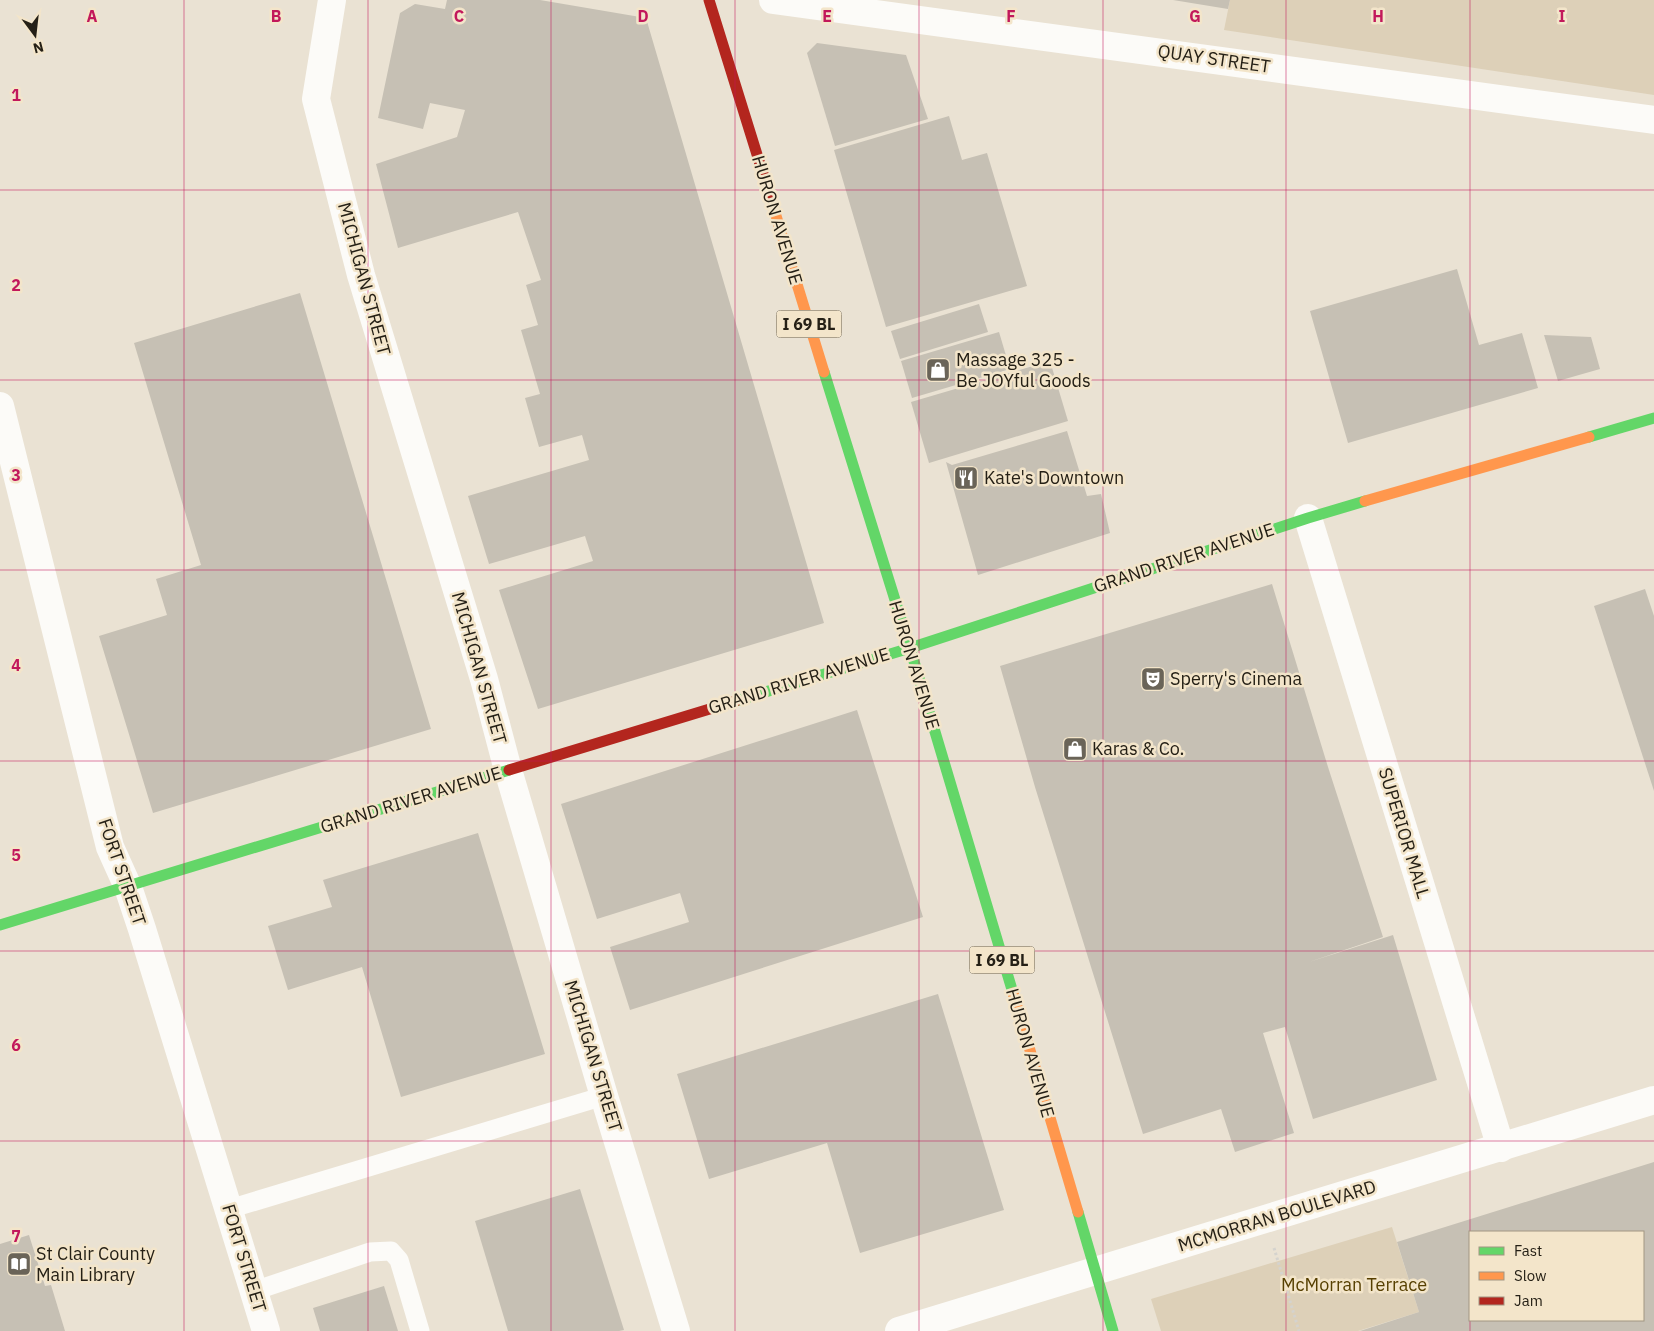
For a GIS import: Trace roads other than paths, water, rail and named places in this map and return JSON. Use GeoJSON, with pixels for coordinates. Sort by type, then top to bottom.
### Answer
{"type":"FeatureCollection","features":[{"type":"Feature","properties":{"kind":"street","name":"MICHIGAN STREET"},"geometry":{"type":"LineString","coordinates":[[332,0],[316,99],[361,275],[484,679],[508,770],[604,1096],[676,1331]]}},
{"type":"Feature","properties":{"kind":"street","name":"HURON AVENUE"},"geometry":{"type":"LineString","coordinates":[[708,0],[910,648],[1113,1331]]}},
{"type":"Feature","properties":{"kind":"street","name":"QUAY STREET"},"geometry":{"type":"LineString","coordinates":[[773,0],[1654,120]]}},
{"type":"Feature","properties":{"kind":"street","name":"FORT STREET"},"geometry":{"type":"LineString","coordinates":[[0,406],[110,848],[128,887],[266,1331]]}},
{"type":"Feature","properties":{"kind":"street","name":"GRAND RIVER AVENUE"},"geometry":{"type":"LineString","coordinates":[[0,926],[910,648],[1308,518],[1654,418]]}},
{"type":"Feature","properties":{"kind":"street","name":"SUPERIOR MALL"},"geometry":{"type":"LineString","coordinates":[[1308,518],[1501,1148]]}},
{"type":"Feature","properties":{"kind":"street","name":"MCMORRAN BOULEVARD"},"geometry":{"type":"LineString","coordinates":[[899,1331],[1654,1100]]}},
{"type":"Feature","properties":{"kind":"lane"},"geometry":{"type":"LineString","coordinates":[[229,1209],[604,1096]]}},
{"type":"Feature","properties":{"kind":"lane"},"geometry":{"type":"LineString","coordinates":[[254,1291],[370,1252],[391,1251],[399,1260],[420,1331]]}},
{"type":"Feature","properties":{"kind":"place","name":"Massage 325 - Be JOYful Goods"},"geometry":{"type":"Point","coordinates":[938,370]}},
{"type":"Feature","properties":{"kind":"place","name":"Kate's Downtown"},"geometry":{"type":"Point","coordinates":[966,478]}},
{"type":"Feature","properties":{"kind":"place","name":"Sperry's Cinema"},"geometry":{"type":"Point","coordinates":[1153,679]}},
{"type":"Feature","properties":{"kind":"place","name":"Karas & Co."},"geometry":{"type":"Point","coordinates":[1075,749]}},
{"type":"Feature","properties":{"kind":"place","name":"St Clair County Main Library"},"geometry":{"type":"Point","coordinates":[19,1264]}},
{"type":"Feature","properties":{"kind":"park label","name":"McMorran Terrace"},"geometry":{"type":"Point","coordinates":[1354,1285]}}]}
